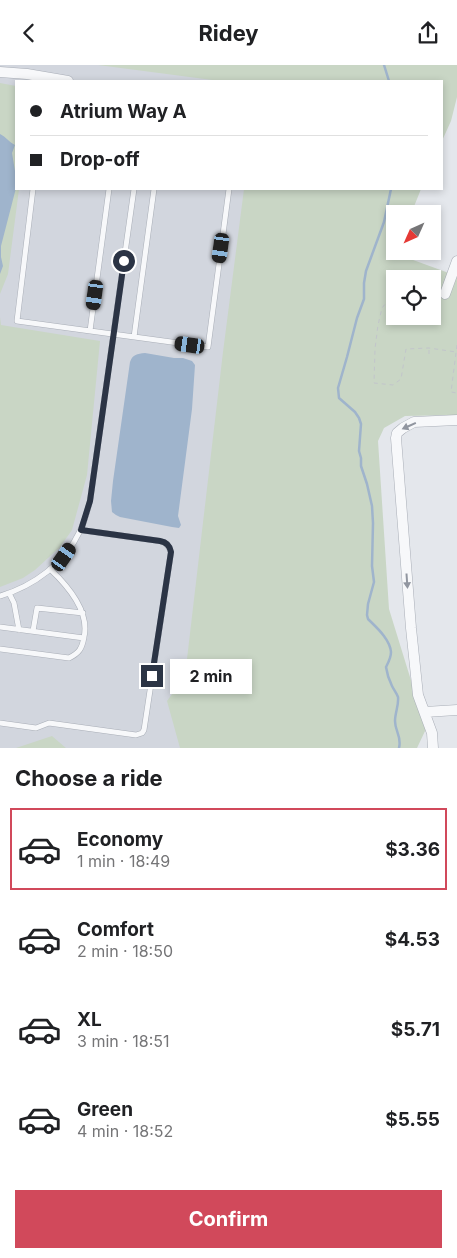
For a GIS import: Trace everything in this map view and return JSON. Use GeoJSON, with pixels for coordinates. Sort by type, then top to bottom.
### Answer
{"type":"FeatureCollection","features":[{"type":"Feature","properties":{"kind":"street"},"geometry":{"type":"LineString","coordinates":[[0,72],[27,74],[47,80]]}},
{"type":"Feature","properties":{"kind":"street"},"geometry":{"type":"LineString","coordinates":[[445,294],[457,261]]}},
{"type":"Feature","properties":{"kind":"street"},"geometry":{"type":"LineString","coordinates":[[433,748],[432,733],[418,695],[396,438],[397,433],[403,428],[414,423],[457,420]]}},
{"type":"Feature","properties":{"kind":"street"},"geometry":{"type":"LineString","coordinates":[[425,712],[457,710]]}},
{"type":"Feature","properties":{"kind":"lane"},"geometry":{"type":"LineString","coordinates":[[34,190],[17,321],[208,347],[229,190]]}},
{"type":"Feature","properties":{"kind":"lane"},"geometry":{"type":"LineString","coordinates":[[90,331],[110,190]]}},
{"type":"Feature","properties":{"kind":"lane"},"geometry":{"type":"LineString","coordinates":[[0,596],[27,586],[50,569],[64,557],[81,530],[90,501],[134,190]]}},
{"type":"Feature","properties":{"kind":"lane"},"geometry":{"type":"LineString","coordinates":[[134,337],[154,190]]}},
{"type":"Feature","properties":{"kind":"lane"},"geometry":{"type":"LineString","coordinates":[[0,723],[36,728],[49,723],[136,735],[144,730],[171,552],[170,548],[160,541],[81,530]]}},
{"type":"Feature","properties":{"kind":"lane"},"geometry":{"type":"LineString","coordinates":[[0,649],[69,658],[77,654],[83,645],[86,629],[83,613],[75,598],[50,569]]}},
{"type":"Feature","properties":{"kind":"lane"},"geometry":{"type":"LineString","coordinates":[[10,593],[20,630]]}},
{"type":"Feature","properties":{"kind":"lane"},"geometry":{"type":"LineString","coordinates":[[33,631],[37,607],[83,613]]}},
{"type":"Feature","properties":{"kind":"lane"},"geometry":{"type":"LineString","coordinates":[[0,627],[84,638]]}},
{"type":"Feature","properties":{"kind":"path"},"geometry":{"type":"LineString","coordinates":[[441,274],[451,277]]}},
{"type":"Feature","properties":{"kind":"path"},"geometry":{"type":"LineString","coordinates":[[386,304],[382,309],[378,325],[374,383],[393,385],[401,379],[406,349],[429,348],[456,351]]}},
{"type":"Feature","properties":{"kind":"path"},"geometry":{"type":"LineString","coordinates":[[457,345],[451,393],[457,393]]}},
{"type":"Feature","properties":{"kind":"path"},"geometry":{"type":"LineString","coordinates":[[429,348],[429,354]]}},
{"type":"Feature","properties":{"kind":"shaded area"},"geometry":{"type":"Polygon","coordinates":[[[0,65],[405,65],[417,80],[15,80],[15,190],[396,190],[393,205],[386,205],[386,238],[282,748],[0,748],[0,65]]]}},
{"type":"Feature","properties":{"kind":"green space"},"geometry":{"type":"Polygon","coordinates":[[[98,65],[457,65],[457,97],[451,121],[443,139],[443,80],[212,80],[98,65]]]}},
{"type":"Feature","properties":{"kind":"green space"},"geometry":{"type":"Polygon","coordinates":[[[0,83],[15,86],[15,190],[19,190],[8,274],[0,294],[0,83]]]}},
{"type":"Feature","properties":{"kind":"green space"},"geometry":{"type":"Polygon","coordinates":[[[244,190],[421,190],[415,205],[386,205],[386,260],[413,260],[441,270],[386,270],[386,325],[441,325],[441,270],[457,276],[457,415],[405,416],[384,428],[378,441],[389,609],[426,729],[417,748],[180,748],[167,701],[185,676],[244,190]]]}},
{"type":"Feature","properties":{"kind":"green space"},"geometry":{"type":"Polygon","coordinates":[[[0,317],[1,325],[100,341],[87,475],[72,530],[60,547],[35,570],[23,578],[0,587],[0,317]]]}},
{"type":"Feature","properties":{"kind":"green space"},"geometry":{"type":"Polygon","coordinates":[[[52,736],[66,748],[16,748],[52,736]]]}},
{"type":"Feature","properties":{"kind":"water"},"geometry":{"type":"Polygon","coordinates":[[[0,134],[15,145],[12,153],[15,190],[1,246],[3,266],[0,274],[0,134]]]}},
{"type":"Feature","properties":{"kind":"water"},"geometry":{"type":"Polygon","coordinates":[[[145,353],[183,358],[192,361],[195,365],[192,409],[178,516],[181,525],[179,528],[120,517],[112,512],[113,481],[130,362],[132,357],[145,353]]]}},
{"type":"Feature","properties":{"kind":"waterway"},"geometry":{"type":"LineString","coordinates":[[384,65],[389,80]]}},
{"type":"Feature","properties":{"kind":"waterway"},"geometry":{"type":"LineString","coordinates":[[391,190],[384,222],[366,271],[364,299],[338,388],[339,398],[355,412],[361,424],[359,451],[361,466],[372,506],[373,523],[372,566],[374,582],[367,615],[368,619],[379,630],[390,647],[391,652],[386,667],[398,697],[395,721],[400,740],[399,748]]}},
{"type":"Feature","properties":{"kind":"route"},"geometry":{"type":"LineString","coordinates":[[124,261],[90,501],[81,530],[160,541],[170,548],[171,552],[152,676]]}}]}
